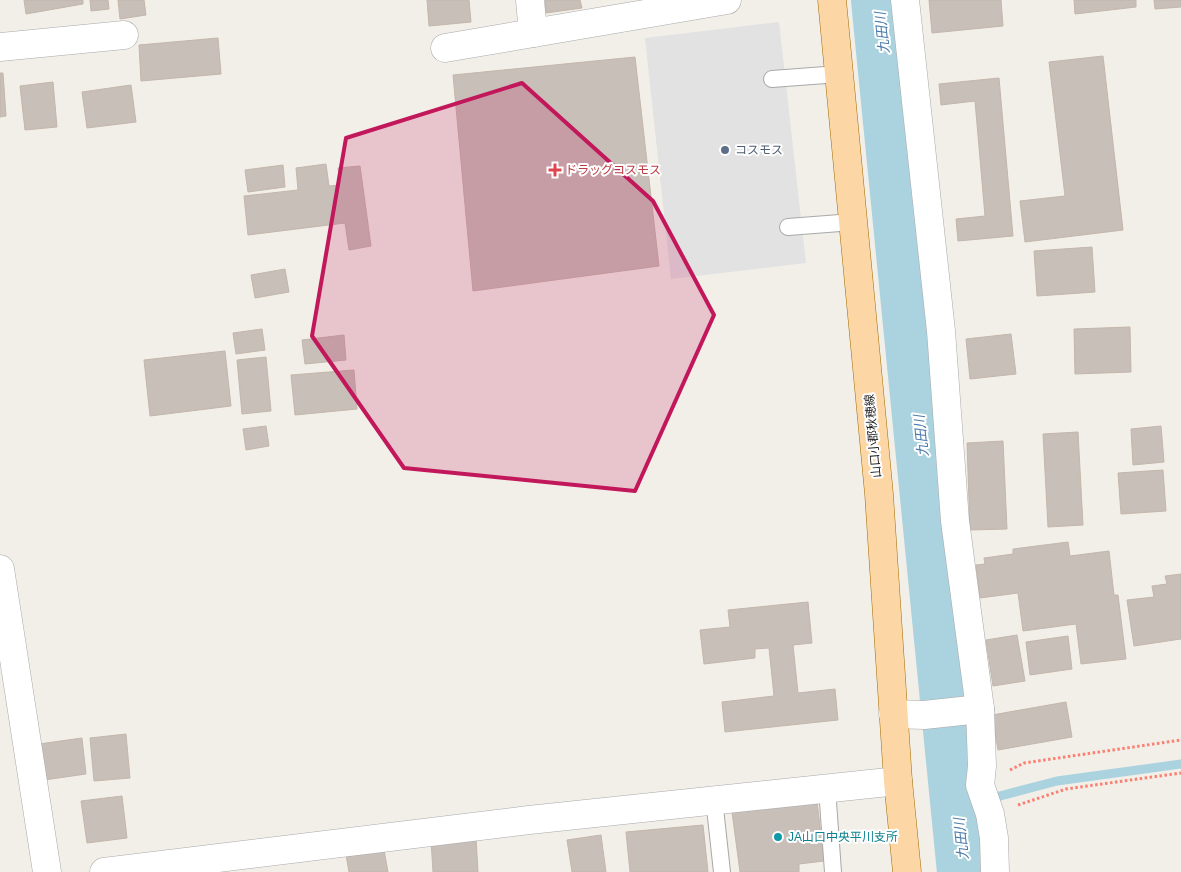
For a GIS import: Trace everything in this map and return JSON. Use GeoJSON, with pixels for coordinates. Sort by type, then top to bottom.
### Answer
{"type":"FeatureCollection","features":[{"type":"Feature","properties":{"kind":"main road","name":"山口小郡秋穂線"},"geometry":{"type":"LineString","coordinates":[[832,0],[879,494],[893,714],[907,872]]}},
{"type":"Feature","properties":{"kind":"street"},"geometry":{"type":"LineString","coordinates":[[530,0],[533,33]]}},
{"type":"Feature","properties":{"kind":"street"},"geometry":{"type":"LineString","coordinates":[[445,48],[727,0]]}},
{"type":"Feature","properties":{"kind":"street"},"geometry":{"type":"LineString","coordinates":[[906,0],[941,331],[955,521],[982,766],[980,785],[990,814],[994,838],[995,872]]}},
{"type":"Feature","properties":{"kind":"street"},"geometry":{"type":"LineString","coordinates":[[0,46],[124,35]]}},
{"type":"Feature","properties":{"kind":"street"},"geometry":{"type":"LineString","coordinates":[[0,569],[7,658],[47,872]]}},
{"type":"Feature","properties":{"kind":"street"},"geometry":{"type":"LineString","coordinates":[[893,714],[924,715],[975,709]]}},
{"type":"Feature","properties":{"kind":"street"},"geometry":{"type":"LineString","coordinates":[[104,872],[227,864],[714,799],[898,781]]}},
{"type":"Feature","properties":{"kind":"lane"},"geometry":{"type":"LineString","coordinates":[[772,79],[839,74]]}},
{"type":"Feature","properties":{"kind":"lane"},"geometry":{"type":"LineString","coordinates":[[788,227],[853,222]]}},
{"type":"Feature","properties":{"kind":"lane"},"geometry":{"type":"LineString","coordinates":[[827,788],[833,872]]}},
{"type":"Feature","properties":{"kind":"lane"},"geometry":{"type":"LineString","coordinates":[[714,799],[722,872]]}},
{"type":"Feature","properties":{"kind":"path"},"geometry":{"type":"LineString","coordinates":[[980,785],[1024,763],[1181,740]]}},
{"type":"Feature","properties":{"kind":"path"},"geometry":{"type":"LineString","coordinates":[[990,814],[1066,789],[1181,774]]}},
{"type":"Feature","properties":{"kind":"highlighted area"},"geometry":{"type":"Polygon","coordinates":[[[522,83],[653,201],[714,315],[635,491],[404,468],[312,336],[346,138],[522,83]]]}},
{"type":"Feature","properties":{"kind":"shaded area","name":"コスモス"},"geometry":{"type":"Polygon","coordinates":[[[779,22],[806,263],[671,279],[645,38],[779,22]]]}},
{"type":"Feature","properties":{"kind":"building"},"geometry":{"type":"Polygon","coordinates":[[[24,0],[83,0],[83,4],[26,14],[24,0]]]}},
{"type":"Feature","properties":{"kind":"building"},"geometry":{"type":"Polygon","coordinates":[[[90,0],[108,0],[109,9],[91,11],[90,0]]]}},
{"type":"Feature","properties":{"kind":"building"},"geometry":{"type":"Polygon","coordinates":[[[118,0],[144,0],[146,15],[120,19],[118,0]]]}},
{"type":"Feature","properties":{"kind":"building"},"geometry":{"type":"Polygon","coordinates":[[[427,0],[469,0],[471,22],[429,26],[427,0]]]}},
{"type":"Feature","properties":{"kind":"building"},"geometry":{"type":"Polygon","coordinates":[[[545,0],[580,0],[582,8],[546,13],[545,0]]]}},
{"type":"Feature","properties":{"kind":"building"},"geometry":{"type":"Polygon","coordinates":[[[929,0],[1001,0],[1003,26],[932,33],[929,0]]]}},
{"type":"Feature","properties":{"kind":"building"},"geometry":{"type":"Polygon","coordinates":[[[1074,0],[1136,0],[1136,7],[1075,14],[1074,0]]]}},
{"type":"Feature","properties":{"kind":"building"},"geometry":{"type":"Polygon","coordinates":[[[1154,0],[1181,0],[1181,7],[1155,9],[1154,0]]]}},
{"type":"Feature","properties":{"kind":"building"},"geometry":{"type":"Polygon","coordinates":[[[218,38],[221,74],[141,81],[139,45],[218,38]]]}},
{"type":"Feature","properties":{"kind":"building"},"geometry":{"type":"Polygon","coordinates":[[[1103,56],[1123,230],[1025,242],[1020,201],[1065,196],[1049,62],[1103,56]]]}},
{"type":"Feature","properties":{"kind":"building","name":"ドラッグコスモス"},"geometry":{"type":"Polygon","coordinates":[[[635,57],[659,266],[473,291],[453,75],[635,57]]]}},
{"type":"Feature","properties":{"kind":"building"},"geometry":{"type":"Polygon","coordinates":[[[0,73],[3,73],[6,116],[0,117],[0,73]]]}},
{"type":"Feature","properties":{"kind":"building"},"geometry":{"type":"Polygon","coordinates":[[[999,78],[1013,236],[958,241],[956,219],[985,216],[975,101],[941,105],[939,84],[999,78]]]}},
{"type":"Feature","properties":{"kind":"building"},"geometry":{"type":"Polygon","coordinates":[[[53,82],[57,127],[25,130],[20,86],[53,82]]]}},
{"type":"Feature","properties":{"kind":"building"},"geometry":{"type":"Polygon","coordinates":[[[131,85],[136,122],[87,128],[82,92],[131,85]]]}},
{"type":"Feature","properties":{"kind":"building"},"geometry":{"type":"Polygon","coordinates":[[[326,164],[329,186],[340,185],[338,168],[360,166],[371,246],[349,250],[345,223],[248,235],[244,196],[298,190],[296,168],[326,164]]]}},
{"type":"Feature","properties":{"kind":"building"},"geometry":{"type":"Polygon","coordinates":[[[283,165],[285,187],[248,192],[245,170],[283,165]]]}},
{"type":"Feature","properties":{"kind":"building"},"geometry":{"type":"Polygon","coordinates":[[[1092,247],[1095,292],[1037,296],[1034,251],[1092,247]]]}},
{"type":"Feature","properties":{"kind":"building"},"geometry":{"type":"Polygon","coordinates":[[[285,269],[289,292],[255,298],[251,275],[285,269]]]}},
{"type":"Feature","properties":{"kind":"building"},"geometry":{"type":"Polygon","coordinates":[[[1130,327],[1131,372],[1075,374],[1074,329],[1130,327]]]}},
{"type":"Feature","properties":{"kind":"building"},"geometry":{"type":"Polygon","coordinates":[[[262,329],[265,350],[236,354],[233,333],[262,329]]]}},
{"type":"Feature","properties":{"kind":"building"},"geometry":{"type":"Polygon","coordinates":[[[1011,334],[1016,374],[970,379],[966,339],[1011,334]]]}},
{"type":"Feature","properties":{"kind":"building"},"geometry":{"type":"Polygon","coordinates":[[[344,335],[346,360],[305,364],[302,340],[344,335]]]}},
{"type":"Feature","properties":{"kind":"building"},"geometry":{"type":"Polygon","coordinates":[[[225,351],[231,406],[150,416],[144,360],[225,351]]]}},
{"type":"Feature","properties":{"kind":"building"},"geometry":{"type":"Polygon","coordinates":[[[266,357],[271,411],[242,414],[237,360],[266,357]]]}},
{"type":"Feature","properties":{"kind":"building"},"geometry":{"type":"Polygon","coordinates":[[[354,370],[357,409],[295,415],[291,375],[354,370]]]}},
{"type":"Feature","properties":{"kind":"building"},"geometry":{"type":"Polygon","coordinates":[[[266,426],[269,446],[246,450],[243,429],[266,426]]]}},
{"type":"Feature","properties":{"kind":"building"},"geometry":{"type":"Polygon","coordinates":[[[1161,426],[1164,462],[1133,465],[1131,429],[1161,426]]]}},
{"type":"Feature","properties":{"kind":"building"},"geometry":{"type":"Polygon","coordinates":[[[1078,432],[1083,525],[1048,527],[1043,434],[1078,432]]]}},
{"type":"Feature","properties":{"kind":"building"},"geometry":{"type":"Polygon","coordinates":[[[1003,441],[1007,529],[970,530],[967,443],[1003,441]]]}},
{"type":"Feature","properties":{"kind":"building"},"geometry":{"type":"Polygon","coordinates":[[[1163,470],[1166,511],[1121,514],[1118,473],[1163,470]]]}},
{"type":"Feature","properties":{"kind":"building"},"geometry":{"type":"Polygon","coordinates":[[[1068,542],[1070,556],[1109,551],[1114,595],[1118,595],[1126,659],[1081,664],[1076,624],[1023,631],[1018,593],[980,598],[976,565],[985,564],[984,558],[1013,554],[1013,549],[1068,542]]]}},
{"type":"Feature","properties":{"kind":"building"},"geometry":{"type":"Polygon","coordinates":[[[1181,574],[1181,639],[1134,646],[1127,600],[1154,597],[1152,586],[1167,584],[1165,576],[1181,574]]]}},
{"type":"Feature","properties":{"kind":"building"},"geometry":{"type":"Polygon","coordinates":[[[808,602],[812,643],[793,645],[798,693],[835,689],[838,720],[725,732],[722,702],[774,696],[769,648],[755,649],[755,658],[704,664],[700,630],[730,627],[728,610],[808,602]]]}},
{"type":"Feature","properties":{"kind":"building"},"geometry":{"type":"Polygon","coordinates":[[[1017,635],[1025,681],[993,686],[986,640],[1017,635]]]}},
{"type":"Feature","properties":{"kind":"building"},"geometry":{"type":"Polygon","coordinates":[[[1068,636],[1072,669],[1030,675],[1026,642],[1068,636]]]}},
{"type":"Feature","properties":{"kind":"building"},"geometry":{"type":"Polygon","coordinates":[[[1066,702],[1072,737],[998,750],[992,715],[1066,702]]]}},
{"type":"Feature","properties":{"kind":"building"},"geometry":{"type":"Polygon","coordinates":[[[126,734],[130,778],[94,781],[90,738],[126,734]]]}},
{"type":"Feature","properties":{"kind":"building"},"geometry":{"type":"Polygon","coordinates":[[[82,738],[86,774],[44,780],[39,744],[82,738]]]}},
{"type":"Feature","properties":{"kind":"building"},"geometry":{"type":"Polygon","coordinates":[[[122,796],[127,838],[87,843],[81,801],[122,796]]]}},
{"type":"Feature","properties":{"kind":"building","name":"JA山口中央平川支所"},"geometry":{"type":"Polygon","coordinates":[[[817,801],[824,861],[799,864],[799,872],[740,872],[732,812],[817,801]]]}},
{"type":"Feature","properties":{"kind":"building"},"geometry":{"type":"Polygon","coordinates":[[[703,825],[708,872],[630,872],[626,832],[703,825]]]}},
{"type":"Feature","properties":{"kind":"building"},"geometry":{"type":"Polygon","coordinates":[[[601,835],[606,872],[572,872],[567,840],[601,835]]]}},
{"type":"Feature","properties":{"kind":"building"},"geometry":{"type":"Polygon","coordinates":[[[476,838],[478,872],[433,872],[431,840],[476,838]]]}},
{"type":"Feature","properties":{"kind":"building"},"geometry":{"type":"Polygon","coordinates":[[[384,850],[388,872],[349,872],[346,855],[384,850]]]}},
{"type":"Feature","properties":{"kind":"waterway","name":"九田川"},"geometry":{"type":"LineString","coordinates":[[878,0],[964,872]]}},
{"type":"Feature","properties":{"kind":"waterway"},"geometry":{"type":"LineString","coordinates":[[958,807],[1057,781],[1181,764]]}},
{"type":"Feature","properties":{"kind":"place","name":"コスモス"},"geometry":{"type":"Point","coordinates":[725,150]}},
{"type":"Feature","properties":{"kind":"place","name":"ドラッグコスモス"},"geometry":{"type":"Point","coordinates":[555,170]}},
{"type":"Feature","properties":{"kind":"place","name":"JA山口中央平川支所"},"geometry":{"type":"Point","coordinates":[778,837]}}]}
